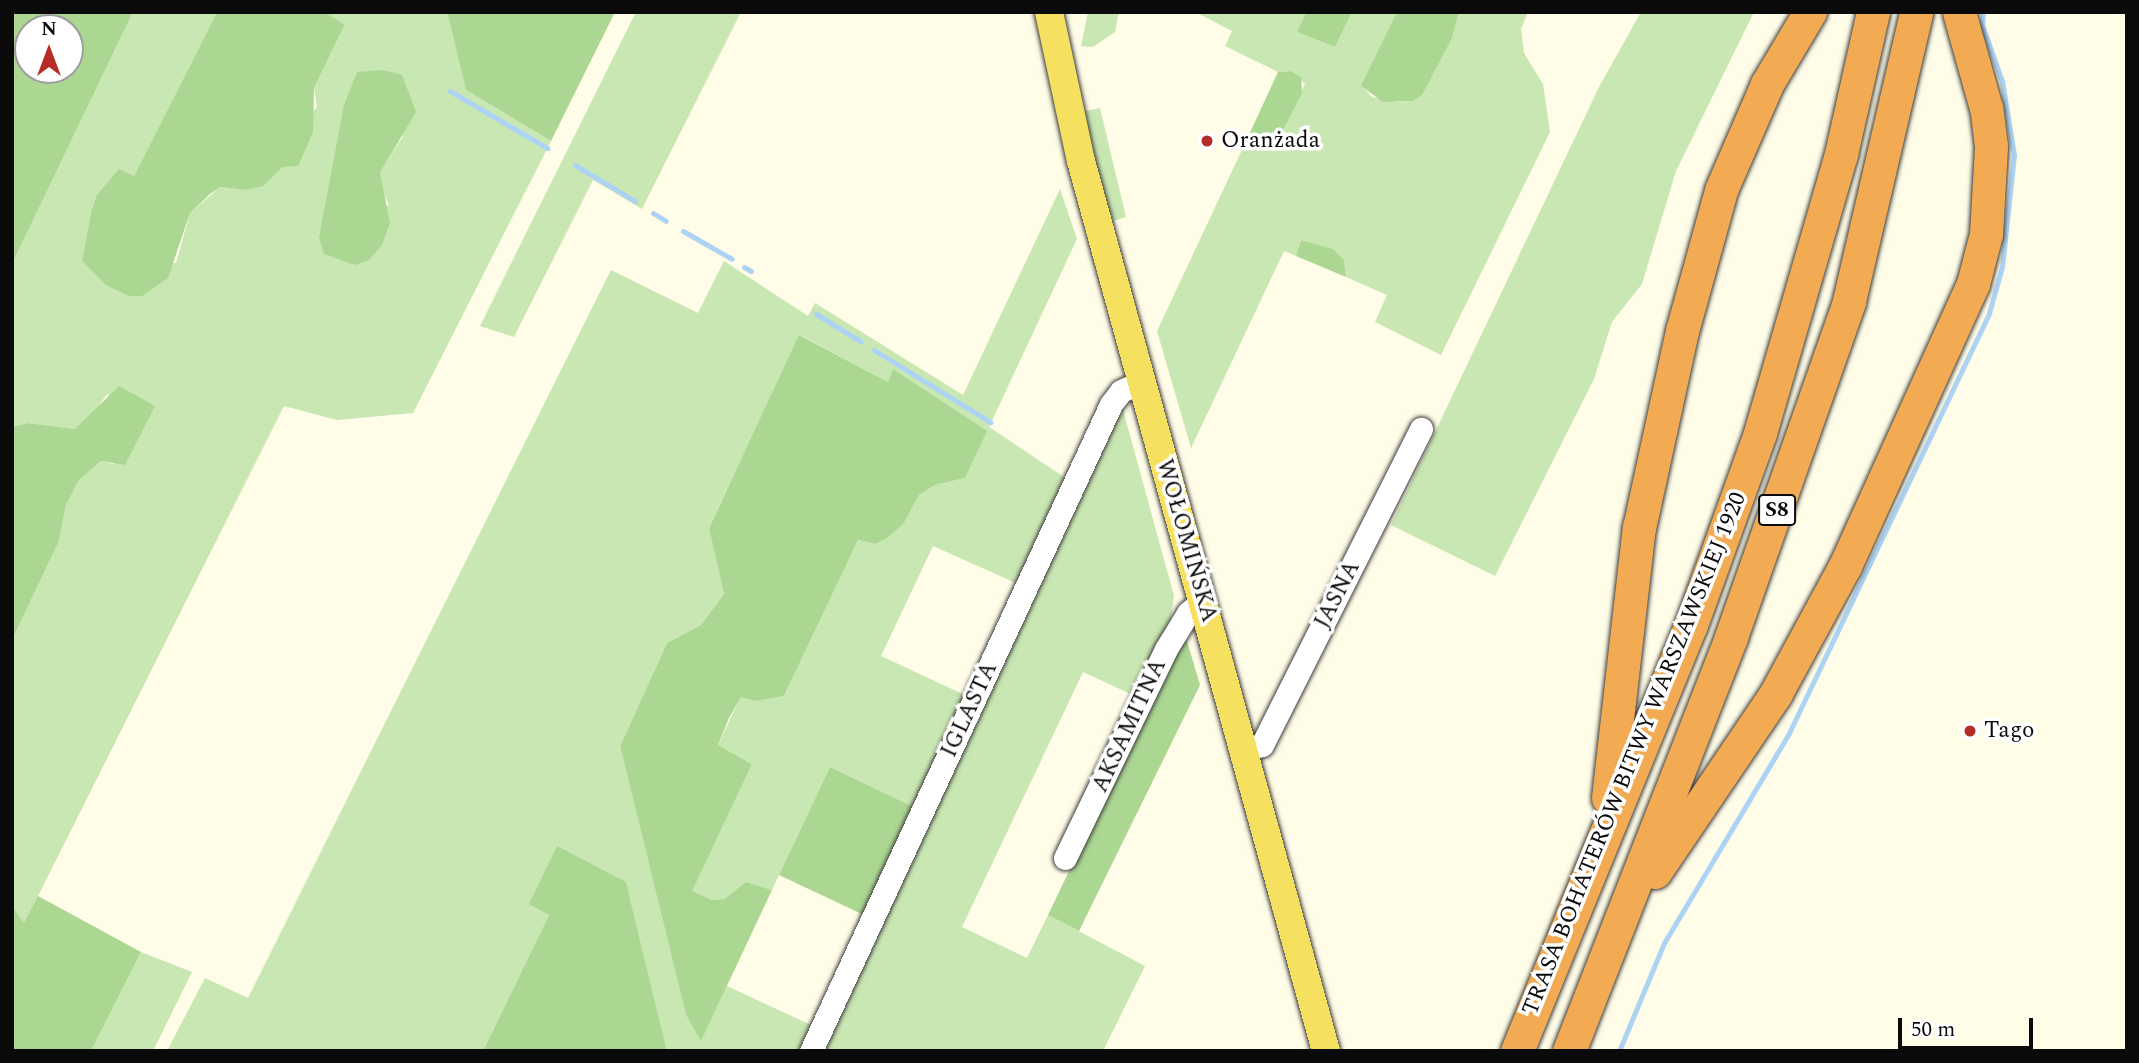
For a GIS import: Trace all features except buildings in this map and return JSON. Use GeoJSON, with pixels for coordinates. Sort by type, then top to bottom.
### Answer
{"type":"FeatureCollection","features":[{"type":"Feature","properties":{"kind":"highway"},"geometry":{"type":"LineString","coordinates":[[1603,838],[1639,528],[1682,331],[1721,190],[1779,65],[1810,12]]}},
{"type":"Feature","properties":{"kind":"highway"},"geometry":{"type":"LineString","coordinates":[[1779,65],[1829,12]]}},
{"type":"Feature","properties":{"kind":"highway","name":"TRASA BOHATERÓW BITWY WARSZAWSKIEJ 1920"},"geometry":{"type":"LineString","coordinates":[[1517,1051],[1691,625],[1760,433],[1859,81],[1873,12]]}},
{"type":"Feature","properties":{"kind":"highway","name":"TRASA BOHATERÓW BITWY WARSZAWSKIEJ 1920"},"geometry":{"type":"LineString","coordinates":[[1569,1051],[1731,637],[1840,326],[1900,90],[1916,12]]}},
{"type":"Feature","properties":{"kind":"highway"},"geometry":{"type":"LineString","coordinates":[[1622,920],[1776,693],[1850,554],[1973,284],[1986,234],[1990,146],[1986,108],[1959,12]]}},
{"type":"Feature","properties":{"kind":"main road","name":"WOŁOMIŃSKA"},"geometry":{"type":"LineString","coordinates":[[1052,18],[1069,114],[1141,382],[1246,749],[1326,1051]]}},
{"type":"Feature","properties":{"kind":"street","name":"IGLASTA"},"geometry":{"type":"LineString","coordinates":[[811,1051],[1111,404],[1121,391],[1141,382]]}},
{"type":"Feature","properties":{"kind":"street","name":"JASNA"},"geometry":{"type":"LineString","coordinates":[[1246,749],[1262,745],[1421,429]]}},
{"type":"Feature","properties":{"kind":"street","name":"AKSAMITNA"},"geometry":{"type":"LineString","coordinates":[[1065,858],[1166,649],[1188,613],[1203,600]]}},
{"type":"Feature","properties":{"kind":"green space"},"geometry":{"type":"Polygon","coordinates":[[[12,12],[133,12],[12,264],[12,12]]]}},
{"type":"Feature","properties":{"kind":"green space"},"geometry":{"type":"Polygon","coordinates":[[[133,12],[217,12],[134,176],[91,212],[82,261],[176,263],[190,213],[220,187],[245,190],[317,107],[314,88],[345,26],[324,12],[447,12],[466,90],[551,141],[413,413],[337,420],[284,406],[24,924],[12,906],[12,640],[59,541],[66,505],[79,480],[101,461],[114,464],[108,393],[88,420],[75,429],[28,423],[12,427],[12,264],[133,12]],[[358,72],[319,236],[389,205],[381,188],[380,173],[403,136],[358,72]]]}},
{"type":"Feature","properties":{"kind":"green space"},"geometry":{"type":"Polygon","coordinates":[[[217,12],[324,12],[345,25],[314,88],[313,132],[298,166],[282,167],[263,186],[245,190],[220,187],[210,194],[190,213],[168,278],[142,296],[129,296],[106,285],[82,261],[91,212],[97,195],[119,169],[134,176],[217,12]]]}},
{"type":"Feature","properties":{"kind":"green space"},"geometry":{"type":"Polygon","coordinates":[[[447,12],[615,12],[551,141],[466,90],[447,12]]]}},
{"type":"Feature","properties":{"kind":"green space"},"geometry":{"type":"Polygon","coordinates":[[[636,12],[741,12],[642,209],[593,180],[514,337],[480,326],[636,12]]]}},
{"type":"Feature","properties":{"kind":"green space"},"geometry":{"type":"Polygon","coordinates":[[[1088,12],[1119,12],[1115,32],[1093,47],[1081,46],[1088,12]]]}},
{"type":"Feature","properties":{"kind":"green space"},"geometry":{"type":"Polygon","coordinates":[[[1195,12],[1306,12],[1297,32],[1335,47],[1352,12],[1397,12],[1362,86],[1372,97],[1397,102],[1412,101],[1452,38],[1459,12],[1528,12],[1521,29],[1524,53],[1543,84],[1550,132],[1441,355],[1375,322],[1387,295],[1346,277],[1344,260],[1332,249],[1301,240],[1296,256],[1284,251],[1191,448],[1157,331],[1248,137],[1257,142],[1280,136],[1305,84],[1290,71],[1278,72],[1225,46],[1232,31],[1195,12]]]}},
{"type":"Feature","properties":{"kind":"green space"},"geometry":{"type":"Polygon","coordinates":[[[1306,12],[1352,12],[1335,47],[1297,32],[1306,12]]]}},
{"type":"Feature","properties":{"kind":"green space"},"geometry":{"type":"Polygon","coordinates":[[[1397,12],[1459,12],[1452,38],[1422,95],[1412,101],[1383,102],[1361,86],[1397,12]]]}},
{"type":"Feature","properties":{"kind":"green space"},"geometry":{"type":"Polygon","coordinates":[[[1641,12],[1754,12],[1676,171],[1642,284],[1612,322],[1594,379],[1495,576],[1391,525],[1599,87],[1641,12]]]}},
{"type":"Feature","properties":{"kind":"green space"},"geometry":{"type":"Polygon","coordinates":[[[383,70],[402,75],[416,112],[380,173],[390,223],[382,245],[369,260],[355,265],[324,254],[319,237],[344,105],[357,72],[383,70]]]}},
{"type":"Feature","properties":{"kind":"green space"},"geometry":{"type":"Polygon","coordinates":[[[1290,71],[1301,77],[1302,93],[1280,136],[1270,143],[1257,142],[1248,137],[1278,72],[1290,71]]]}},
{"type":"Feature","properties":{"kind":"green space"},"geometry":{"type":"Polygon","coordinates":[[[1100,108],[1126,217],[1113,221],[1081,112],[1100,108]]]}},
{"type":"Feature","properties":{"kind":"green space"},"geometry":{"type":"Polygon","coordinates":[[[1060,189],[1077,239],[989,427],[1070,481],[1020,585],[933,546],[881,656],[969,697],[916,808],[830,767],[772,890],[746,882],[724,899],[712,900],[691,891],[752,764],[718,745],[741,696],[757,701],[784,696],[858,540],[875,544],[904,523],[919,495],[935,485],[965,478],[893,370],[888,382],[800,335],[709,527],[724,594],[701,625],[667,643],[620,746],[686,1015],[701,1040],[727,986],[815,1027],[804,1051],[667,1051],[626,882],[549,915],[483,1051],[167,1051],[205,978],[248,998],[611,270],[698,313],[724,261],[808,316],[815,303],[963,395],[1060,189]]]}},
{"type":"Feature","properties":{"kind":"green space"},"geometry":{"type":"Polygon","coordinates":[[[1301,240],[1333,249],[1344,260],[1346,277],[1296,256],[1301,240]]]}},
{"type":"Feature","properties":{"kind":"green space"},"geometry":{"type":"Polygon","coordinates":[[[799,335],[888,382],[893,369],[987,431],[965,478],[935,485],[919,495],[904,523],[887,538],[875,544],[858,540],[784,696],[757,701],[741,697],[729,718],[718,745],[752,764],[692,891],[712,900],[724,899],[746,882],[772,890],[701,1041],[686,1015],[620,746],[667,643],[701,625],[724,594],[709,528],[799,335]]]}},
{"type":"Feature","properties":{"kind":"green space"},"geometry":{"type":"Polygon","coordinates":[[[119,386],[155,406],[125,465],[101,461],[79,480],[66,505],[59,541],[12,640],[12,427],[28,423],[75,429],[119,386]]]}},
{"type":"Feature","properties":{"kind":"green space"},"geometry":{"type":"Polygon","coordinates":[[[1122,406],[1174,596],[1170,625],[1135,696],[1083,672],[962,927],[1027,958],[1048,915],[1145,966],[1103,1051],[821,1051],[1122,406]]]}},
{"type":"Feature","properties":{"kind":"green space"},"geometry":{"type":"Polygon","coordinates":[[[1184,631],[1200,685],[1079,931],[1048,915],[1184,631]]]}},
{"type":"Feature","properties":{"kind":"green space"},"geometry":{"type":"Polygon","coordinates":[[[830,767],[916,808],[866,916],[779,875],[830,767]]]}},
{"type":"Feature","properties":{"kind":"green space"},"geometry":{"type":"Polygon","coordinates":[[[557,846],[626,882],[667,1051],[483,1051],[549,915],[529,904],[557,846]]]}},
{"type":"Feature","properties":{"kind":"green space"},"geometry":{"type":"Polygon","coordinates":[[[38,896],[141,952],[91,1051],[12,1051],[12,906],[24,923],[38,896]]]}},
{"type":"Feature","properties":{"kind":"green space"},"geometry":{"type":"Polygon","coordinates":[[[141,952],[192,972],[153,1051],[91,1051],[141,952]]]}},
{"type":"Feature","properties":{"kind":"waterway"},"geometry":{"type":"LineString","coordinates":[[1619,1051],[1664,943],[1789,733],[1989,313],[2002,267],[2014,155],[2002,81],[1982,25],[1983,12]]}},
{"type":"Feature","properties":{"kind":"waterway"},"geometry":{"type":"LineString","coordinates":[[450,91],[547,148]]}},
{"type":"Feature","properties":{"kind":"waterway"},"geometry":{"type":"LineString","coordinates":[[575,165],[635,201]]}},
{"type":"Feature","properties":{"kind":"waterway"},"geometry":{"type":"LineString","coordinates":[[653,213],[666,221]]}},
{"type":"Feature","properties":{"kind":"waterway"},"geometry":{"type":"LineString","coordinates":[[683,231],[732,259]]}},
{"type":"Feature","properties":{"kind":"waterway"},"geometry":{"type":"LineString","coordinates":[[744,267],[751,271]]}},
{"type":"Feature","properties":{"kind":"waterway"},"geometry":{"type":"LineString","coordinates":[[816,314],[860,341]]}},
{"type":"Feature","properties":{"kind":"waterway"},"geometry":{"type":"LineString","coordinates":[[874,350],[990,422]]}},
{"type":"Feature","properties":{"kind":"place","name":"Oranżada"},"geometry":{"type":"Point","coordinates":[1207,141]}},
{"type":"Feature","properties":{"kind":"place","name":"Tago"},"geometry":{"type":"Point","coordinates":[1970,731]}}]}
